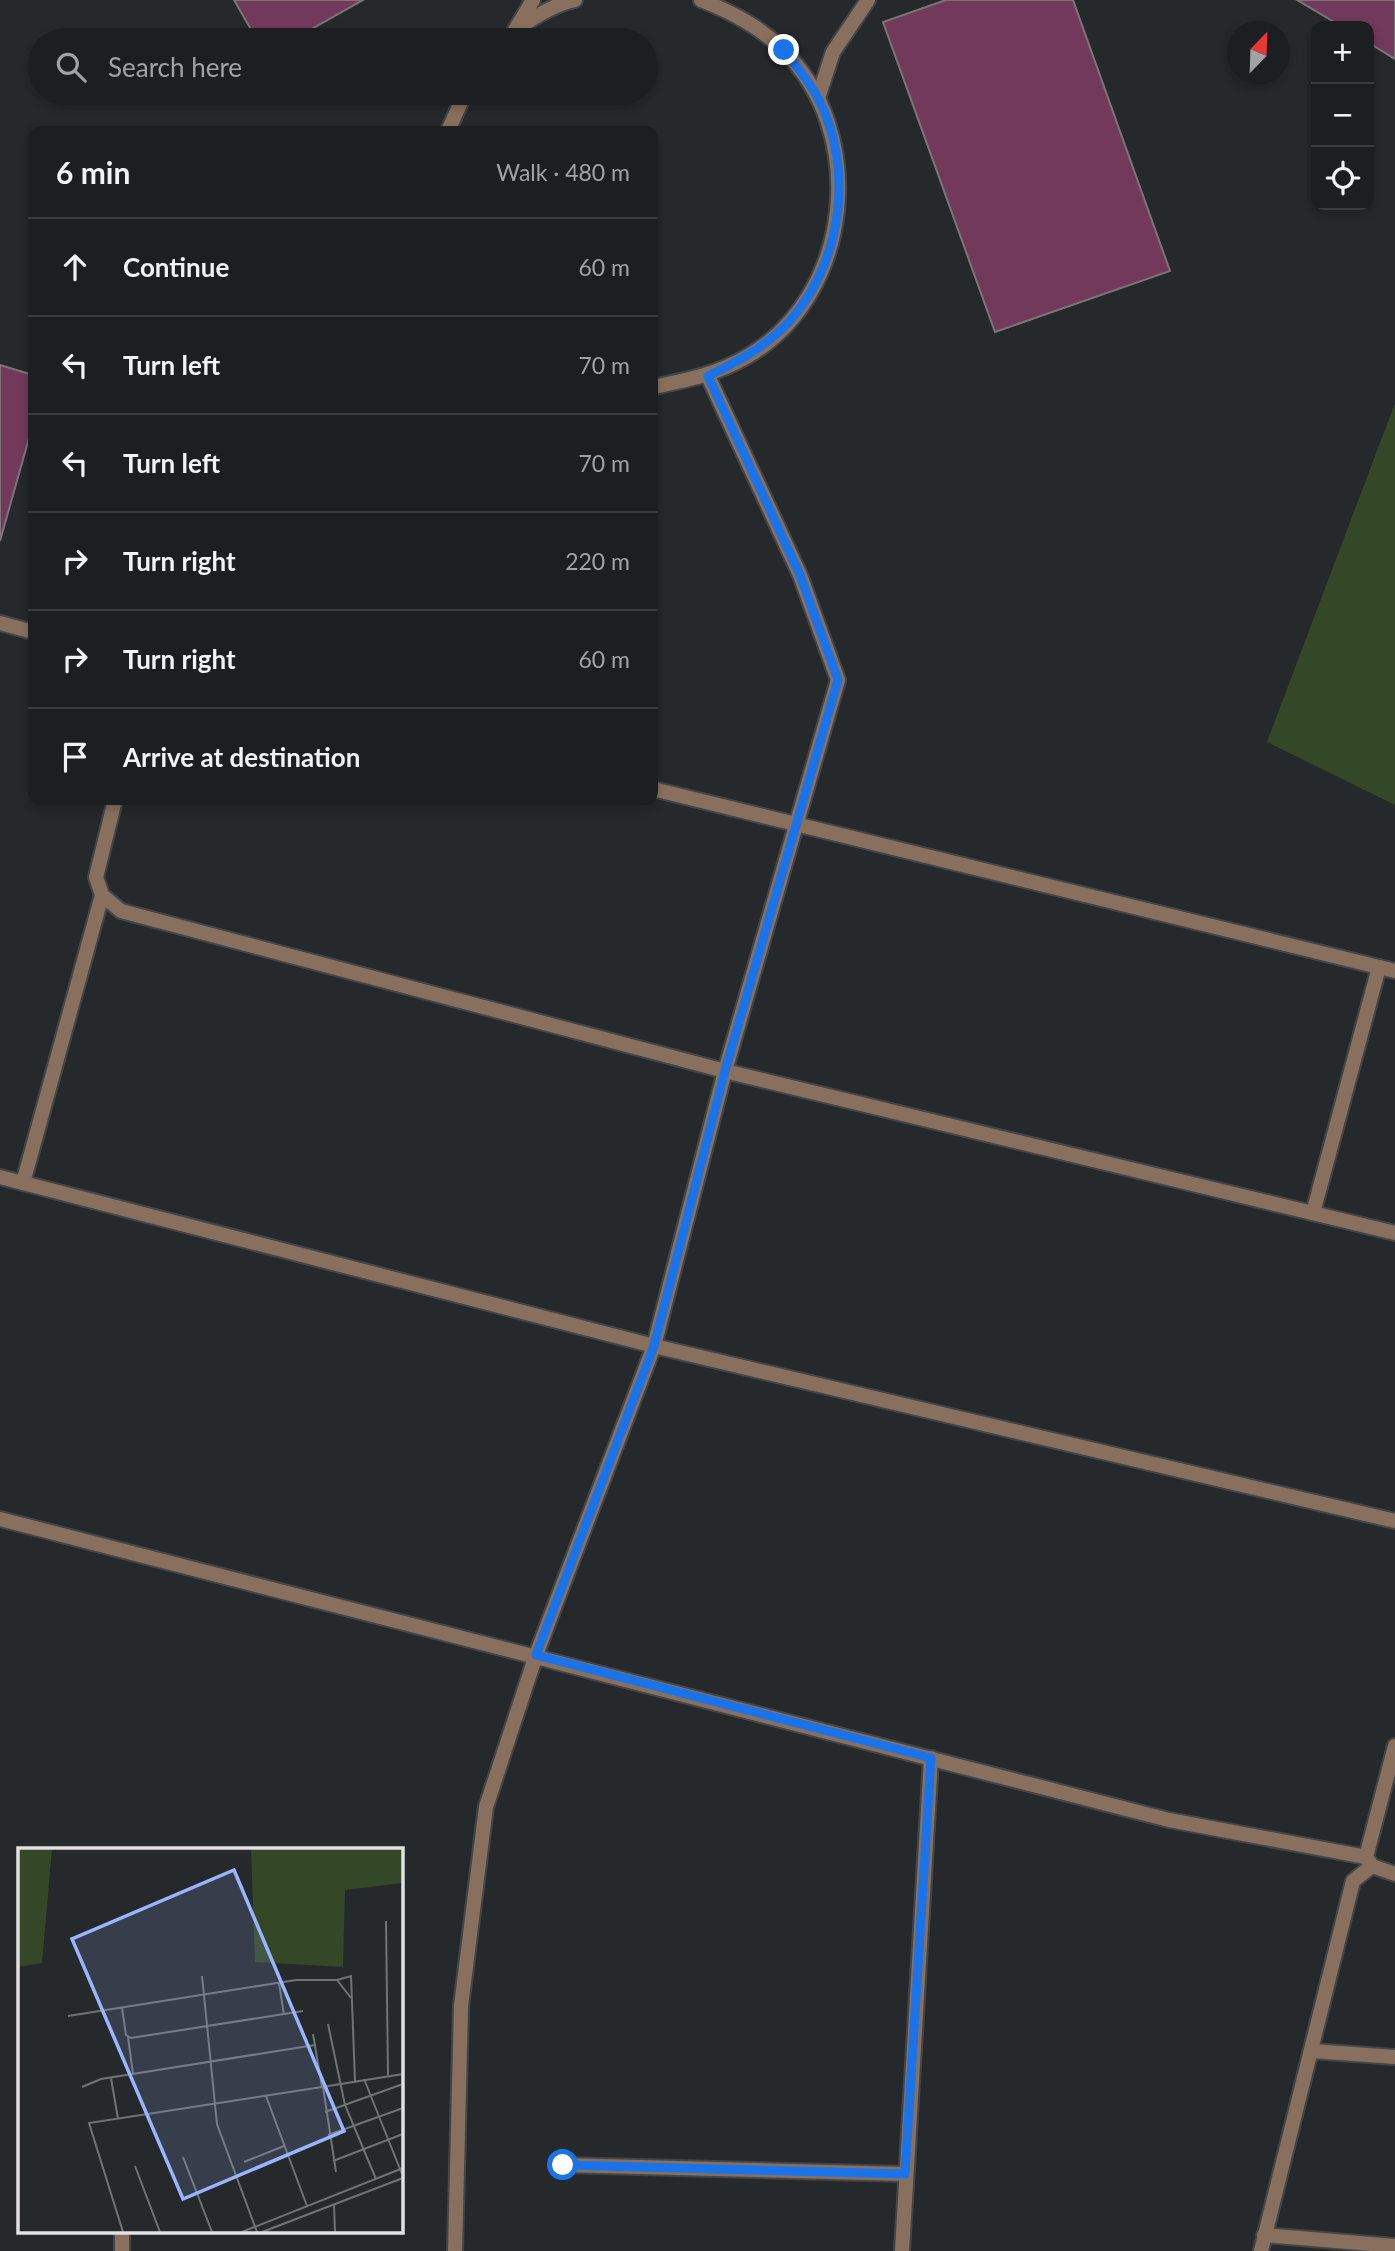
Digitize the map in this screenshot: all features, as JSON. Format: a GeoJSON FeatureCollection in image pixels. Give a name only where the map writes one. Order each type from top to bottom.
{"type":"FeatureCollection","features":[{"type":"Feature","properties":{"kind":"street"},"geometry":{"type":"LineString","coordinates":[[515,28],[533,0]]}},
{"type":"Feature","properties":{"kind":"street"},"geometry":{"type":"LineString","coordinates":[[524,28],[575,0]]}},
{"type":"Feature","properties":{"kind":"street"},"geometry":{"type":"LineString","coordinates":[[658,386],[708,376],[751,355],[788,323],[816,284],[834,239],[840,192],[835,143],[818,98],[784,50],[737,14],[701,0]]}},
{"type":"Feature","properties":{"kind":"street"},"geometry":{"type":"LineString","coordinates":[[818,98],[833,52],[868,0]]}},
{"type":"Feature","properties":{"kind":"street"},"geometry":{"type":"LineString","coordinates":[[450,126],[460,105]]}},
{"type":"Feature","properties":{"kind":"street"},"geometry":{"type":"LineString","coordinates":[[455,2251],[461,2006],[486,1807],[536,1655],[654,1346],[725,1071],[838,680],[800,575],[708,376]]}},
{"type":"Feature","properties":{"kind":"street"},"geometry":{"type":"LineString","coordinates":[[0,623],[28,631]]}},
{"type":"Feature","properties":{"kind":"street"},"geometry":{"type":"LineString","coordinates":[[658,790],[1395,971]]}},
{"type":"Feature","properties":{"kind":"street"},"geometry":{"type":"LineString","coordinates":[[114,805],[96,877],[102,895],[121,911],[725,1071],[1395,1233]]}},
{"type":"Feature","properties":{"kind":"street"},"geometry":{"type":"LineString","coordinates":[[23,1183],[102,895]]}},
{"type":"Feature","properties":{"kind":"street"},"geometry":{"type":"LineString","coordinates":[[1313,1213],[1379,967]]}},
{"type":"Feature","properties":{"kind":"street"},"geometry":{"type":"LineString","coordinates":[[0,1177],[654,1346],[1395,1521]]}},
{"type":"Feature","properties":{"kind":"street"},"geometry":{"type":"LineString","coordinates":[[0,1519],[1169,1820],[1369,1862],[1395,1874]]}},
{"type":"Feature","properties":{"kind":"street"},"geometry":{"type":"LineString","coordinates":[[1261,2251],[1353,1881],[1369,1862],[1395,1746]]}},
{"type":"Feature","properties":{"kind":"street"},"geometry":{"type":"LineString","coordinates":[[902,2251],[931,1758]]}},
{"type":"Feature","properties":{"kind":"street"},"geometry":{"type":"LineString","coordinates":[[1311,2051],[1395,2057]]}},
{"type":"Feature","properties":{"kind":"street"},"geometry":{"type":"LineString","coordinates":[[563,2165],[905,2174]]}},
{"type":"Feature","properties":{"kind":"street"},"geometry":{"type":"LineString","coordinates":[[1264,2235],[1395,2246]]}},
{"type":"Feature","properties":{"kind":"green space"},"geometry":{"type":"Polygon","coordinates":[[[1395,403],[1395,805],[1267,742],[1395,403]]]}},
{"type":"Feature","properties":{"kind":"building"},"geometry":{"type":"Polygon","coordinates":[[[234,0],[363,0],[313,28],[250,28],[234,0]]]}},
{"type":"Feature","properties":{"kind":"building"},"geometry":{"type":"Polygon","coordinates":[[[946,0],[1073,0],[1170,271],[995,332],[883,22],[946,0]]]}},
{"type":"Feature","properties":{"kind":"building"},"geometry":{"type":"Polygon","coordinates":[[[1297,0],[1395,0],[1395,59],[1374,46],[1374,21],[1333,21],[1297,0]]]}},
{"type":"Feature","properties":{"kind":"building"},"geometry":{"type":"Polygon","coordinates":[[[0,365],[28,373],[28,442],[0,541],[0,365]]]}},
{"type":"Feature","properties":{"kind":"route"},"geometry":{"type":"LineString","coordinates":[[563,2165],[905,2174],[931,1758],[536,1655],[654,1346],[725,1071],[838,680],[800,575],[708,376],[751,355],[788,323],[816,284],[834,239],[840,192],[835,143],[818,98],[784,50]]}}]}
